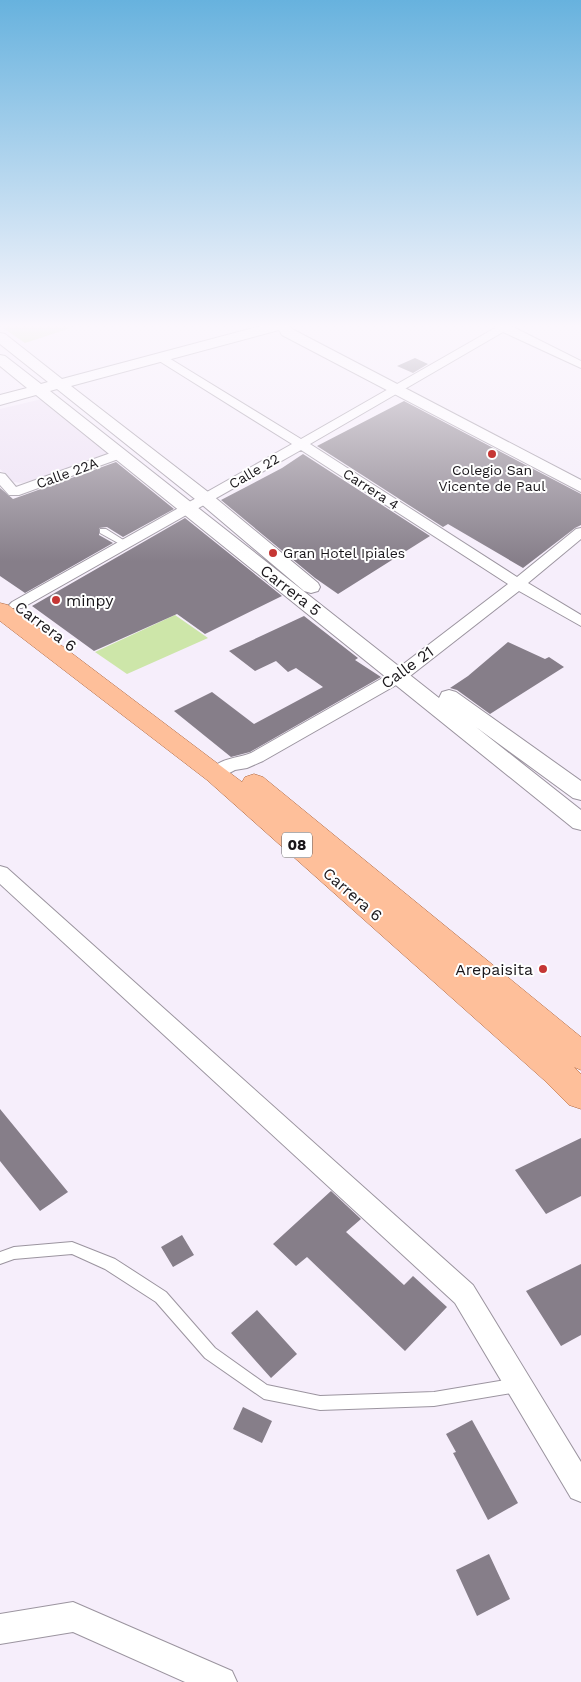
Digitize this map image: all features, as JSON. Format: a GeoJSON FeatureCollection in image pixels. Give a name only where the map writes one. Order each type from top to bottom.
{"type":"FeatureCollection","features":[{"type":"Feature","properties":{"kind":"main road","name":"Carrera 6"},"geometry":{"type":"LineString","coordinates":[[4,603],[48,647],[223,769],[581,1095]]}},
{"type":"Feature","properties":{"kind":"main road","name":"Carrera 6"},"geometry":{"type":"LineString","coordinates":[[4,603],[223,769],[581,1056]]}},
{"type":"Feature","properties":{"kind":"main road"},"geometry":{"type":"LineString","coordinates":[[0,632],[22,635],[48,647]]}},
{"type":"Feature","properties":{"kind":"street","name":"Carrera 5"},"geometry":{"type":"LineString","coordinates":[[56,404],[188,509],[403,672],[581,792]]}},
{"type":"Feature","properties":{"kind":"street","name":"Carrera 5"},"geometry":{"type":"LineString","coordinates":[[86,404],[206,499],[403,672],[581,822]]}},
{"type":"Feature","properties":{"kind":"street","name":"Carrera 4"},"geometry":{"type":"LineString","coordinates":[[237,404],[518,584],[581,621]]}},
{"type":"Feature","properties":{"kind":"street","name":"Calle 22"},"geometry":{"type":"LineString","coordinates":[[4,603],[188,509],[370,404]]}},
{"type":"Feature","properties":{"kind":"street"},"geometry":{"type":"LineString","coordinates":[[431,404],[554,468],[581,487]]}},
{"type":"Feature","properties":{"kind":"street","name":"Calle 22A"},"geometry":{"type":"LineString","coordinates":[[0,478],[14,492],[119,454]]}},
{"type":"Feature","properties":{"kind":"street"},"geometry":{"type":"LineString","coordinates":[[554,468],[581,477]]}},
{"type":"Feature","properties":{"kind":"street","name":"Calle 21"},"geometry":{"type":"LineString","coordinates":[[223,769],[258,757],[403,672],[518,584],[581,532]]}},
{"type":"Feature","properties":{"kind":"street"},"geometry":{"type":"LineString","coordinates":[[0,873],[464,1294],[581,1488]]}},
{"type":"Feature","properties":{"kind":"street"},"geometry":{"type":"LineString","coordinates":[[0,1629],[73,1616],[220,1682]]}},
{"type":"Feature","properties":{"kind":"lane"},"geometry":{"type":"LineString","coordinates":[[103,531],[121,541]]}},
{"type":"Feature","properties":{"kind":"lane"},"geometry":{"type":"LineString","coordinates":[[0,1258],[14,1253],[72,1248],[110,1264],[161,1297],[210,1353],[264,1392],[320,1403],[434,1399],[519,1385]]}},
{"type":"Feature","properties":{"kind":"shaded area"},"geometry":{"type":"Polygon","coordinates":[[[19,404],[49,404],[111,454],[23,483],[13,482],[0,469],[0,409],[19,404]]]}},
{"type":"Feature","properties":{"kind":"green space"},"geometry":{"type":"Polygon","coordinates":[[[175,615],[208,638],[127,674],[95,652],[175,615]]]}},
{"type":"Feature","properties":{"kind":"building"},"geometry":{"type":"Polygon","coordinates":[[[397,404],[411,404],[581,494],[581,525],[523,568],[448,524],[443,527],[317,446],[397,404]]]}},
{"type":"Feature","properties":{"kind":"building"},"geometry":{"type":"Polygon","coordinates":[[[303,454],[430,536],[338,594],[315,578],[221,500],[282,468],[303,454]]]}},
{"type":"Feature","properties":{"kind":"building"},"geometry":{"type":"Polygon","coordinates":[[[116,462],[174,509],[123,537],[107,527],[99,528],[99,535],[113,543],[25,593],[0,576],[0,488],[13,499],[116,462]]]}},
{"type":"Feature","properties":{"kind":"building"},"geometry":{"type":"Polygon","coordinates":[[[185,518],[282,596],[205,634],[177,614],[94,651],[32,606],[185,518]]]}},
{"type":"Feature","properties":{"kind":"building"},"geometry":{"type":"Polygon","coordinates":[[[304,616],[358,658],[355,660],[381,677],[250,752],[231,757],[174,711],[212,692],[254,724],[323,687],[296,668],[288,672],[276,661],[255,671],[229,651],[304,616]]]}},
{"type":"Feature","properties":{"kind":"building"},"geometry":{"type":"Polygon","coordinates":[[[508,642],[545,659],[549,657],[564,667],[490,714],[457,690],[450,688],[468,676],[508,642]]]}},
{"type":"Feature","properties":{"kind":"building"},"geometry":{"type":"Polygon","coordinates":[[[0,1109],[68,1192],[40,1211],[0,1161],[0,1109]]]}},
{"type":"Feature","properties":{"kind":"building"},"geometry":{"type":"Polygon","coordinates":[[[581,1138],[581,1196],[546,1214],[515,1170],[581,1138]]]}},
{"type":"Feature","properties":{"kind":"building"},"geometry":{"type":"Polygon","coordinates":[[[331,1191],[361,1219],[346,1232],[404,1285],[413,1276],[447,1307],[405,1351],[307,1257],[296,1266],[273,1244],[331,1191]]]}},
{"type":"Feature","properties":{"kind":"building"},"geometry":{"type":"Polygon","coordinates":[[[182,1235],[194,1255],[173,1267],[161,1247],[182,1235]]]}},
{"type":"Feature","properties":{"kind":"building"},"geometry":{"type":"Polygon","coordinates":[[[581,1264],[581,1335],[561,1346],[526,1291],[581,1264]]]}},
{"type":"Feature","properties":{"kind":"building"},"geometry":{"type":"Polygon","coordinates":[[[257,1310],[297,1354],[271,1378],[231,1333],[257,1310]]]}},
{"type":"Feature","properties":{"kind":"building"},"geometry":{"type":"Polygon","coordinates":[[[243,1407],[272,1421],[262,1443],[233,1429],[243,1407]]]}},
{"type":"Feature","properties":{"kind":"building"},"geometry":{"type":"Polygon","coordinates":[[[472,1420],[518,1503],[488,1520],[453,1453],[456,1452],[446,1434],[472,1420]]]}},
{"type":"Feature","properties":{"kind":"building"},"geometry":{"type":"Polygon","coordinates":[[[489,1554],[510,1599],[477,1616],[456,1570],[489,1554]]]}},
{"type":"Feature","properties":{"kind":"place","name":"Colegio San Vicente de Paul"},"geometry":{"type":"Point","coordinates":[492,454]}},
{"type":"Feature","properties":{"kind":"place","name":"Gran Hotel Ipiales"},"geometry":{"type":"Point","coordinates":[273,553]}},
{"type":"Feature","properties":{"kind":"place","name":"minpy"},"geometry":{"type":"Point","coordinates":[56,600]}},
{"type":"Feature","properties":{"kind":"place","name":"Arepaisita"},"geometry":{"type":"Point","coordinates":[543,969]}}]}
